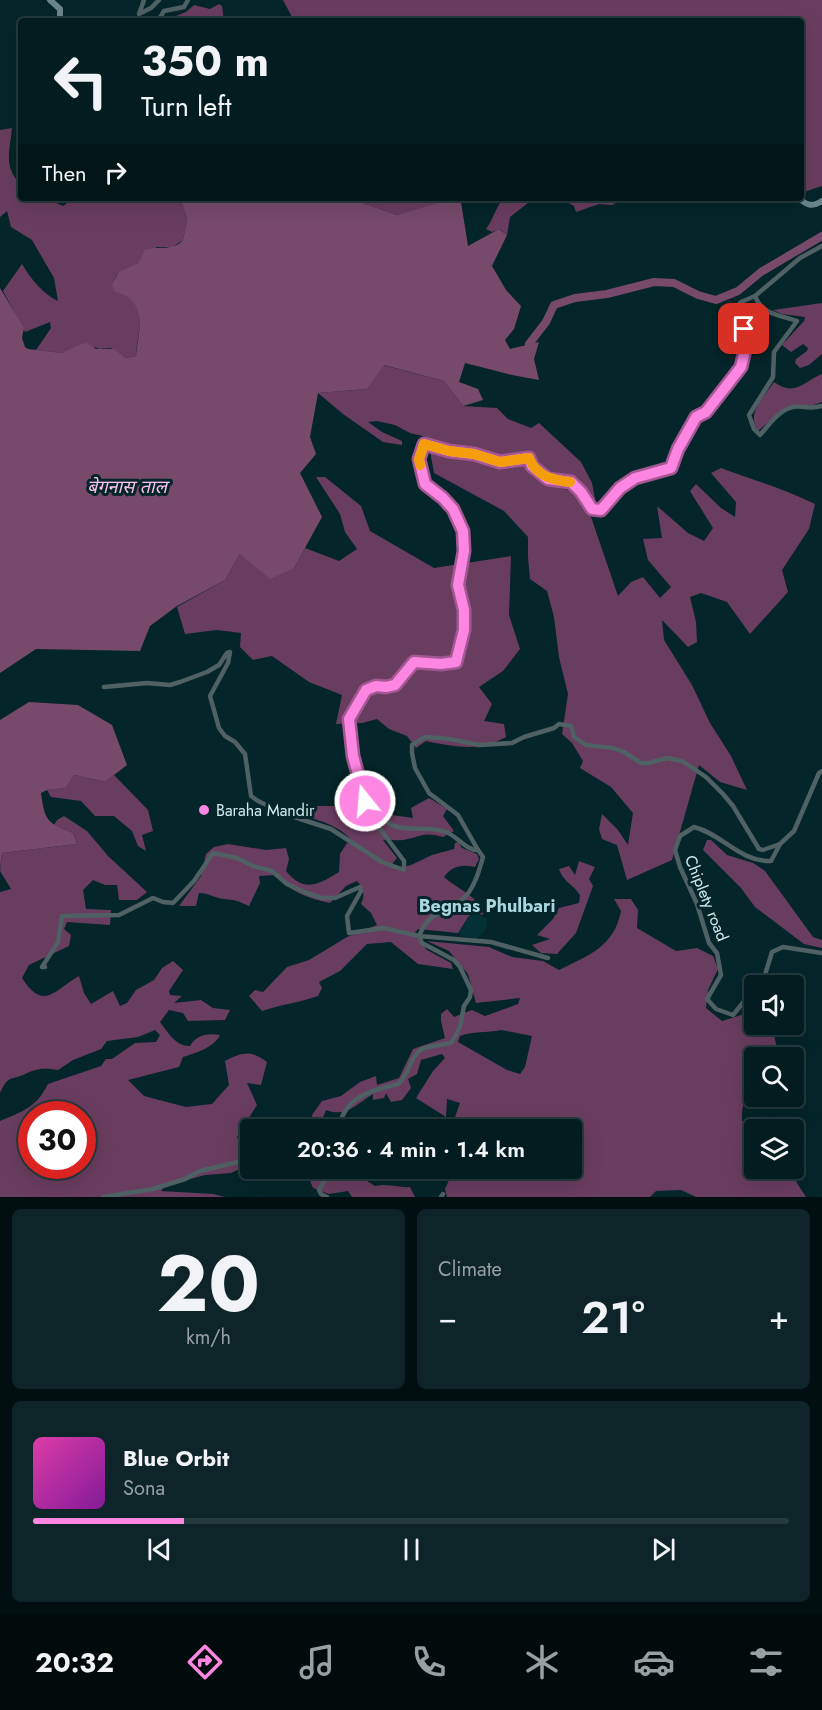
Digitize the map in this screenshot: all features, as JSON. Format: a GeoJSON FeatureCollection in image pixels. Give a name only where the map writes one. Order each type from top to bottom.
{"type":"FeatureCollection","features":[{"type":"Feature","properties":{"kind":"main road"},"geometry":{"type":"LineString","coordinates":[[50,0],[60,9],[60,18]]}},
{"type":"Feature","properties":{"kind":"main road"},"geometry":{"type":"LineString","coordinates":[[802,201],[811,205],[822,201]]}},
{"type":"Feature","properties":{"kind":"street"},"geometry":{"type":"LineString","coordinates":[[144,0],[139,14],[151,8],[159,0]]}},
{"type":"Feature","properties":{"kind":"street"},"geometry":{"type":"LineString","coordinates":[[160,18],[165,11],[184,7],[188,0]]}},
{"type":"Feature","properties":{"kind":"street"},"geometry":{"type":"LineString","coordinates":[[104,687],[147,683],[170,685],[207,672],[219,665],[230,652],[228,663],[210,696],[219,728],[225,736],[236,742],[245,754],[251,796],[285,814],[331,829],[382,862],[404,870],[404,861],[369,814],[353,756],[349,719],[366,690],[376,686],[395,685],[414,662],[441,664],[456,662],[464,630],[464,610],[458,585],[464,551],[463,531],[453,509],[425,484],[419,459],[424,444],[500,462],[529,458],[532,466],[548,479],[571,482],[592,509],[601,510],[620,488],[635,478],[671,468],[678,449],[696,417],[706,412],[741,367],[745,350],[744,329],[735,315],[735,309],[741,302],[755,296],[800,258],[822,246]]}},
{"type":"Feature","properties":{"kind":"street"},"geometry":{"type":"LineString","coordinates":[[755,296],[757,303],[765,310],[777,317],[796,321],[774,352],[773,378],[749,416],[754,429],[760,435],[780,415],[793,407],[811,409],[822,406]]}},
{"type":"Feature","properties":{"kind":"street"},"geometry":{"type":"LineString","coordinates":[[419,936],[428,919],[455,904],[468,893],[482,859],[458,815],[429,793],[415,768],[412,745],[424,737],[479,745],[497,745],[512,743],[554,728],[559,724],[571,726],[574,737],[586,745],[613,748],[641,763],[667,758],[682,760],[706,777],[723,794],[759,849],[763,850],[780,844]]}},
{"type":"Feature","properties":{"kind":"street","name":"Chiplety road"},"geometry":{"type":"LineString","coordinates":[[744,1002],[733,1016],[716,1009],[707,999],[721,975],[717,953],[709,943],[697,904],[675,850],[681,836],[694,827],[707,830],[734,850],[763,861],[771,861],[780,844],[794,831],[819,773],[822,771]]}},
{"type":"Feature","properties":{"kind":"street"},"geometry":{"type":"LineString","coordinates":[[366,803],[383,820],[398,827],[441,830],[454,835],[472,850],[478,850]]}},
{"type":"Feature","properties":{"kind":"street"},"geometry":{"type":"LineString","coordinates":[[45,967],[42,966],[58,942],[62,916],[118,915],[153,898],[173,903],[194,881],[213,853],[237,858],[253,866],[273,871],[288,884],[322,898],[335,898],[360,887],[361,891],[346,916],[349,933],[384,928],[419,936],[490,942],[548,958]]}},
{"type":"Feature","properties":{"kind":"street"},"geometry":{"type":"LineString","coordinates":[[341,1119],[349,1105],[366,1092],[398,1084],[406,1076],[418,1051],[450,1044],[460,1027],[464,1006],[471,994],[468,983],[454,960],[422,943],[419,936]]}},
{"type":"Feature","properties":{"kind":"street","name":"Chiplety road"},"geometry":{"type":"LineString","coordinates":[[765,975],[772,952],[783,947],[822,953]]}},
{"type":"Feature","properties":{"kind":"street"},"geometry":{"type":"LineString","coordinates":[[103,1197],[153,1189],[200,1172],[240,1162]]}},
{"type":"Feature","properties":{"kind":"street"},"geometry":{"type":"LineString","coordinates":[[325,1179],[319,1190],[327,1197]]}},
{"type":"Feature","properties":{"kind":"shaded area"},"geometry":{"type":"Polygon","coordinates":[[[283,0],[822,0],[822,186],[804,192],[804,18],[396,18],[392,16],[385,18],[290,18],[292,17],[283,0]]]}},
{"type":"Feature","properties":{"kind":"shaded area"},"geometry":{"type":"Polygon","coordinates":[[[219,4],[222,6],[224,18],[180,18],[176,16],[186,12],[194,5],[210,9],[219,4]]]}},
{"type":"Feature","properties":{"kind":"shaded area"},"geometry":{"type":"Polygon","coordinates":[[[12,128],[9,162],[18,181],[18,201],[52,201],[63,206],[70,201],[181,201],[187,219],[183,240],[173,247],[157,247],[133,267],[117,275],[112,284],[119,292],[131,299],[139,312],[136,356],[126,358],[111,348],[94,347],[62,353],[36,350],[51,328],[50,322],[25,332],[3,291],[22,264],[37,285],[58,301],[54,278],[32,240],[11,227],[7,211],[0,217],[0,130],[12,128]]]}},
{"type":"Feature","properties":{"kind":"shaded area"},"geometry":{"type":"Polygon","coordinates":[[[357,201],[448,201],[447,202],[397,215],[357,201]]]}},
{"type":"Feature","properties":{"kind":"shaded area"},"geometry":{"type":"Polygon","coordinates":[[[502,201],[536,201],[528,203],[510,217],[507,235],[500,229],[492,232],[486,229],[502,201]]]}},
{"type":"Feature","properties":{"kind":"shaded area"},"geometry":{"type":"Polygon","coordinates":[[[565,201],[620,201],[612,205],[599,204],[576,212],[574,206],[565,201]]]}},
{"type":"Feature","properties":{"kind":"shaded area"},"geometry":{"type":"Polygon","coordinates":[[[822,303],[822,354],[809,365],[800,368],[795,363],[796,359],[808,348],[803,344],[791,352],[782,345],[805,317],[782,314],[773,310],[822,303]]]}},
{"type":"Feature","properties":{"kind":"shaded area"},"geometry":{"type":"Polygon","coordinates":[[[383,365],[444,381],[463,406],[497,408],[508,419],[531,428],[539,423],[581,462],[592,483],[596,504],[577,480],[545,472],[532,454],[496,459],[474,451],[434,445],[427,437],[410,433],[395,425],[377,421],[368,422],[382,432],[402,441],[402,445],[383,442],[318,393],[367,389],[383,365]]]}},
{"type":"Feature","properties":{"kind":"shaded area"},"geometry":{"type":"Polygon","coordinates":[[[822,374],[822,402],[811,406],[786,407],[758,431],[754,418],[755,412],[774,382],[788,388],[799,387],[822,374]]]}},
{"type":"Feature","properties":{"kind":"shaded area"},"geometry":{"type":"Polygon","coordinates":[[[430,451],[508,465],[523,464],[552,484],[572,490],[590,514],[618,596],[631,582],[643,577],[660,598],[671,587],[648,560],[643,539],[662,538],[657,506],[688,533],[704,541],[713,528],[690,491],[696,484],[721,508],[735,517],[736,502],[711,473],[721,468],[781,489],[815,504],[809,529],[782,570],[788,592],[750,634],[727,602],[701,593],[690,597],[696,622],[697,642],[688,647],[662,620],[664,640],[692,685],[747,790],[720,782],[699,765],[672,860],[627,880],[617,845],[602,839],[599,829],[602,814],[618,830],[628,845],[633,813],[611,787],[580,768],[583,761],[572,743],[562,734],[568,694],[547,591],[530,579],[528,537],[504,511],[434,473],[430,451]]]}},
{"type":"Feature","properties":{"kind":"shaded area"},"geometry":{"type":"Polygon","coordinates":[[[316,477],[325,477],[361,506],[370,531],[434,568],[511,556],[509,615],[520,649],[503,671],[479,687],[492,704],[484,721],[504,724],[506,737],[486,745],[467,747],[426,741],[416,748],[407,736],[389,729],[377,719],[362,723],[336,724],[342,695],[309,682],[272,656],[253,660],[240,647],[241,633],[217,630],[185,634],[177,607],[225,580],[240,554],[294,568],[305,548],[339,561],[357,549],[345,532],[340,514],[316,477]]]}},
{"type":"Feature","properties":{"kind":"shaded area"},"geometry":{"type":"Polygon","coordinates":[[[74,775],[105,782],[114,775],[148,810],[153,831],[142,835],[146,851],[138,846],[132,831],[114,816],[95,816],[81,801],[51,797],[47,790],[64,788],[74,775]]]}},
{"type":"Feature","properties":{"kind":"shaded area"},"geometry":{"type":"Polygon","coordinates":[[[429,798],[447,809],[443,816],[454,831],[443,837],[426,835],[403,840],[383,840],[397,858],[392,864],[400,868],[454,849],[455,843],[458,842],[462,848],[477,854],[479,859],[475,867],[458,867],[450,870],[444,877],[474,899],[482,909],[483,915],[473,913],[458,933],[418,929],[414,934],[427,950],[451,963],[453,969],[418,964],[391,942],[367,944],[340,971],[319,982],[322,988],[318,996],[262,1011],[249,996],[255,990],[263,992],[287,967],[309,960],[347,937],[377,925],[371,913],[361,904],[363,892],[361,886],[357,881],[346,886],[330,903],[300,894],[275,875],[259,876],[260,883],[249,906],[199,893],[196,906],[179,906],[201,876],[206,854],[214,847],[228,844],[266,850],[286,848],[289,859],[286,871],[293,878],[305,884],[318,883],[339,872],[340,854],[347,843],[356,845],[337,829],[299,814],[304,806],[338,806],[357,818],[359,809],[371,802],[385,814],[413,818],[411,808],[429,798]]]}},
{"type":"Feature","properties":{"kind":"shaded area"},"geometry":{"type":"Polygon","coordinates":[[[64,816],[87,831],[108,856],[147,892],[137,900],[119,900],[117,885],[105,885],[93,880],[83,890],[86,909],[111,910],[110,925],[67,922],[64,929],[71,935],[69,946],[29,965],[22,978],[30,988],[37,994],[49,995],[79,976],[84,993],[91,1004],[113,991],[120,1006],[127,1003],[136,990],[154,980],[162,968],[173,961],[183,970],[169,991],[170,995],[182,996],[174,1003],[201,1000],[213,1008],[230,1010],[225,1020],[188,1021],[183,1013],[169,1010],[160,1022],[172,1038],[180,1044],[190,1046],[196,1039],[203,1036],[220,1035],[209,1047],[183,1057],[179,1067],[128,1080],[144,1096],[186,1107],[212,1104],[229,1085],[225,1061],[251,1054],[267,1062],[261,1085],[247,1083],[257,1105],[248,1119],[240,1119],[240,1132],[237,1137],[240,1145],[240,1169],[231,1173],[205,1175],[165,1186],[161,1191],[213,1194],[225,1197],[0,1197],[0,1121],[18,1113],[18,1179],[96,1179],[96,1101],[36,1101],[48,1084],[101,1066],[106,1059],[112,1059],[135,1043],[156,1042],[160,1035],[155,1030],[138,1037],[107,1041],[101,1049],[73,1060],[58,1070],[37,1070],[10,1079],[0,1093],[0,892],[11,889],[0,871],[2,853],[77,844],[73,833],[54,825],[64,816]]]}},
{"type":"Feature","properties":{"kind":"shaded area"},"geometry":{"type":"Polygon","coordinates":[[[707,840],[711,840],[727,855],[753,863],[765,871],[813,937],[822,940],[822,948],[804,944],[755,907],[741,888],[703,850],[707,840]]]}},
{"type":"Feature","properties":{"kind":"shaded area"},"geometry":{"type":"Polygon","coordinates":[[[579,861],[595,867],[589,879],[593,886],[576,933],[557,954],[541,953],[532,945],[550,939],[537,935],[553,919],[559,908],[579,903],[580,895],[563,877],[559,869],[569,866],[575,875],[579,861]]]}},
{"type":"Feature","properties":{"kind":"shaded area"},"geometry":{"type":"Polygon","coordinates":[[[614,899],[631,899],[638,910],[637,928],[676,951],[697,948],[713,956],[718,969],[708,990],[706,1008],[722,1021],[744,1014],[744,1035],[774,1035],[776,1047],[744,1047],[742,1121],[744,1121],[744,1179],[794,1179],[806,1197],[696,1197],[681,1190],[656,1191],[650,1197],[447,1197],[445,1189],[450,1179],[582,1179],[582,1119],[454,1119],[460,1103],[447,1099],[446,1117],[416,1098],[433,1071],[445,1058],[442,1054],[421,1060],[417,1074],[408,1079],[411,1088],[402,1100],[391,1102],[386,1093],[384,1098],[373,1100],[373,1094],[345,1111],[326,1110],[322,1119],[312,1119],[312,1115],[322,1101],[341,1096],[360,1082],[376,1076],[377,1085],[399,1078],[413,1049],[445,1038],[441,1014],[447,1009],[454,1017],[472,1010],[485,1016],[518,1004],[520,998],[476,1003],[468,974],[449,951],[427,941],[489,947],[512,957],[543,961],[559,970],[599,948],[613,933],[621,911],[614,899]],[[501,1030],[460,1036],[458,1042],[507,1070],[520,1074],[525,1067],[532,1036],[501,1030]]]}},
{"type":"Feature","properties":{"kind":"shaded area"},"geometry":{"type":"Polygon","coordinates":[[[473,913],[487,918],[487,925],[483,933],[477,938],[461,936],[458,933],[473,913]]]}},
{"type":"Feature","properties":{"kind":"shaded area"},"geometry":{"type":"Polygon","coordinates":[[[309,1179],[364,1179],[375,1186],[410,1187],[415,1197],[352,1197],[348,1191],[329,1194],[313,1188],[309,1179]]]}},
{"type":"Feature","properties":{"kind":"water","name":"बेगनास ताल"},"geometry":{"type":"Polygon","coordinates":[[[181,201],[357,201],[397,215],[446,201],[460,201],[468,246],[499,229],[507,235],[492,266],[506,290],[521,306],[514,329],[505,340],[510,349],[539,342],[534,359],[539,380],[465,363],[459,382],[478,389],[483,400],[463,406],[444,381],[384,365],[367,389],[318,393],[310,437],[316,454],[300,473],[322,517],[294,568],[270,579],[240,554],[225,580],[177,606],[150,626],[140,651],[36,649],[0,673],[0,288],[24,328],[22,338],[28,349],[62,353],[88,343],[96,349],[114,349],[126,358],[136,356],[140,327],[136,306],[129,298],[114,291],[112,284],[119,272],[138,263],[145,250],[179,244],[183,240],[187,219],[181,201]]]}},
{"type":"Feature","properties":{"kind":"water"},"geometry":{"type":"Polygon","coordinates":[[[29,702],[78,705],[112,725],[127,765],[105,782],[74,775],[65,788],[41,793],[48,819],[73,833],[77,844],[2,853],[0,868],[0,720],[29,702]]]}},
{"type":"Feature","properties":{"kind":"waterway"},"geometry":{"type":"LineString","coordinates":[[529,344],[546,322],[554,305],[575,298],[607,294],[654,282],[674,283],[698,295],[716,300],[738,291],[761,272],[822,236]]}},
{"type":"Feature","properties":{"kind":"slow traffic"},"geometry":{"type":"LineString","coordinates":[[420,465],[419,459],[424,444],[500,462],[529,458],[532,466],[548,479],[570,482]]}},
{"type":"Feature","properties":{"kind":"place","name":"Baraha Mandir"},"geometry":{"type":"Point","coordinates":[204,810]}},
{"type":"Feature","properties":{"kind":"district","name":"Begnas Phulbari"},"geometry":{"type":"Point","coordinates":[487,906]}},
{"type":"Feature","properties":{"kind":"route"},"geometry":{"type":"LineString","coordinates":[[365,801],[353,756],[349,719],[360,698],[366,690],[376,686],[395,685],[414,662],[441,664],[456,662],[464,630],[464,610],[458,585],[464,551],[463,531],[453,509],[425,484],[419,459],[424,444],[500,462],[529,458],[532,466],[548,479],[571,482],[592,509],[601,510],[620,488],[635,478],[671,468],[678,449],[696,417],[706,412],[741,367],[745,350],[744,329]]}}]}
